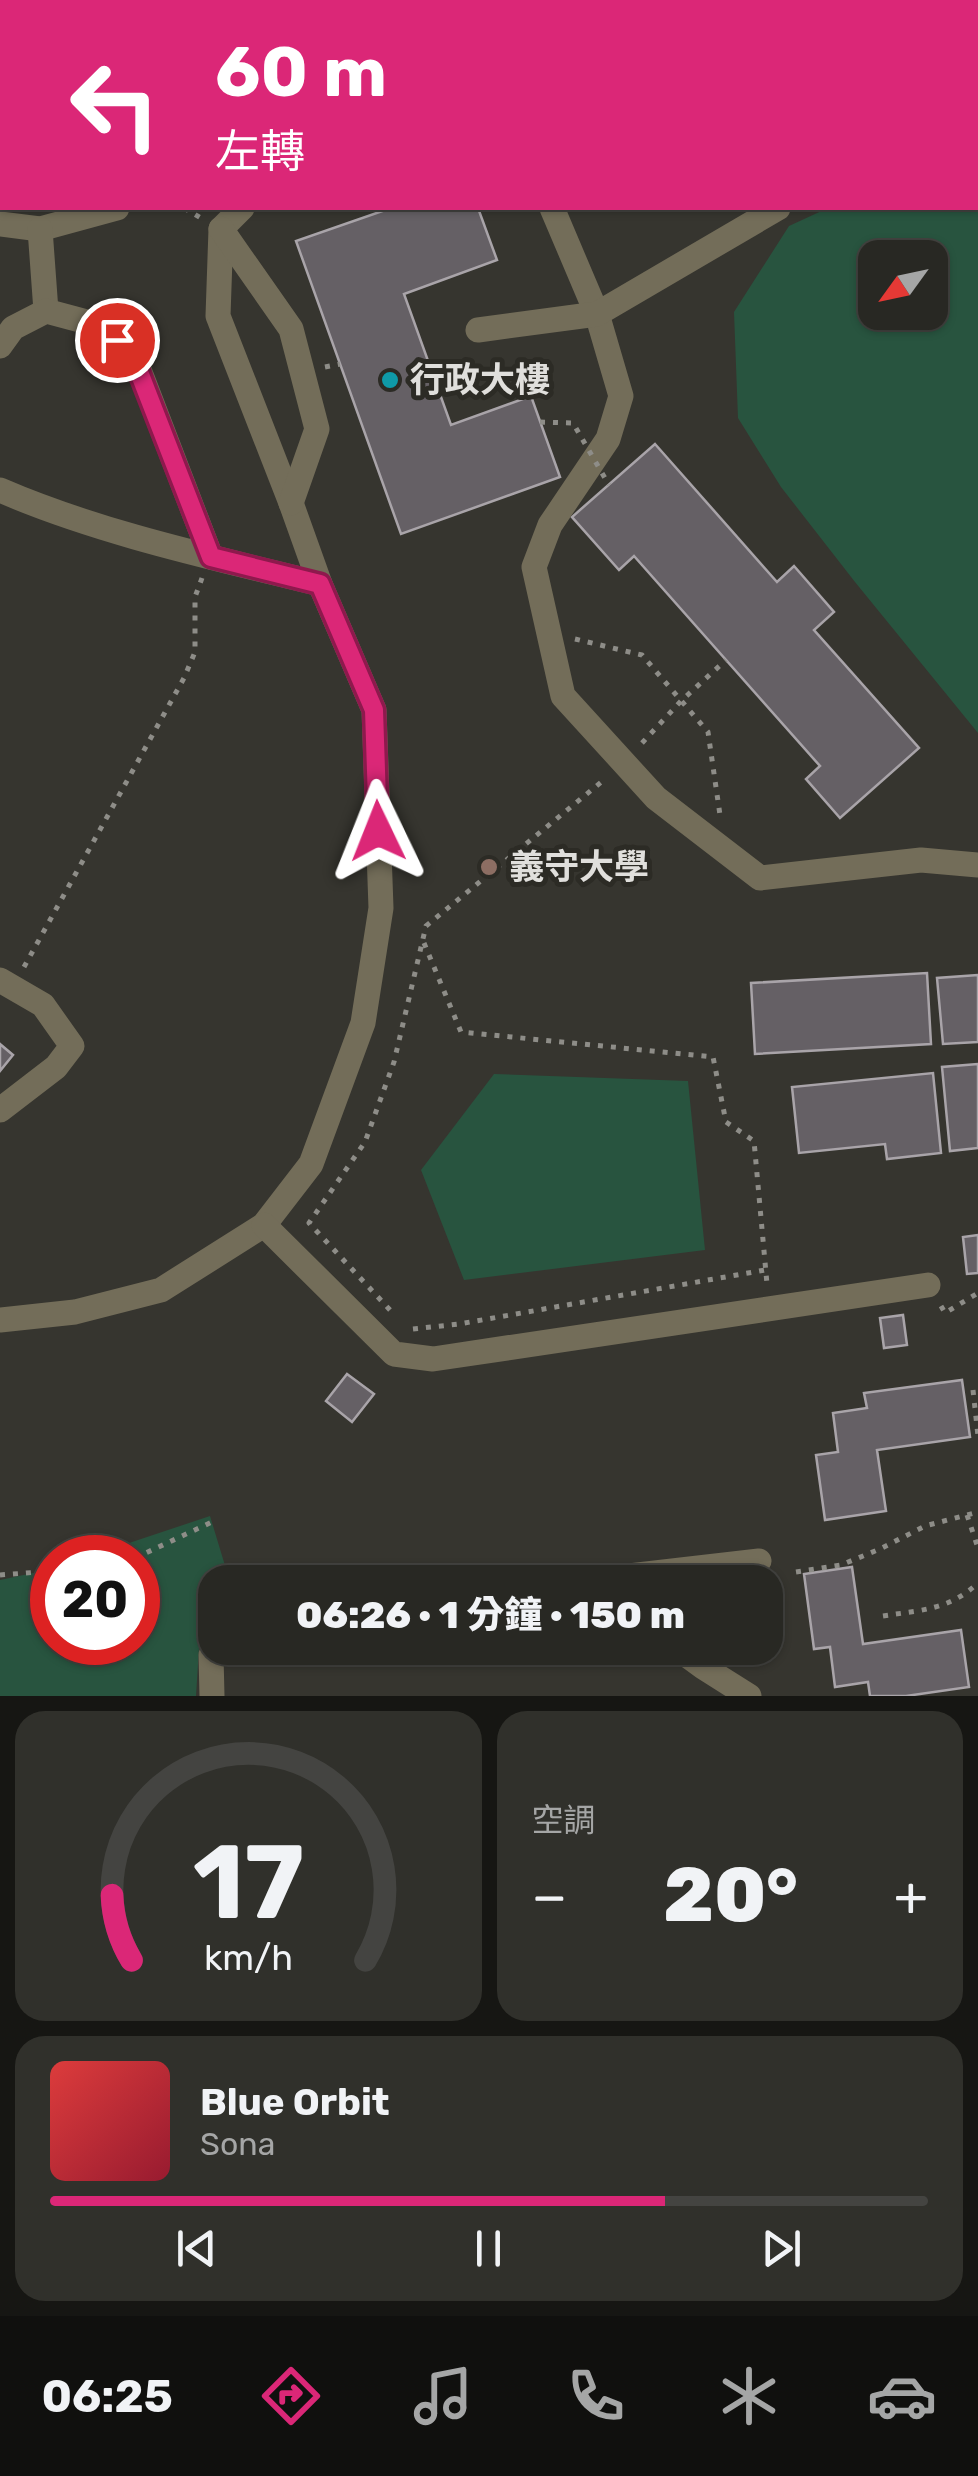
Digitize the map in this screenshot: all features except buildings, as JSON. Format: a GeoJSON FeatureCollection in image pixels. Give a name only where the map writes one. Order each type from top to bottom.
{"type":"FeatureCollection","features":[{"type":"Feature","properties":{"kind":"street"},"geometry":{"type":"LineString","coordinates":[[0,224],[40,229],[109,210]]}},
{"type":"Feature","properties":{"kind":"street"},"geometry":{"type":"LineString","coordinates":[[0,1320],[75,1312],[161,1290],[264,1225],[310,1164],[363,1023],[382,908],[374,710],[320,584],[218,316],[221,229],[240,210]]}},
{"type":"Feature","properties":{"kind":"street"},"geometry":{"type":"LineString","coordinates":[[553,210],[597,314],[621,396],[608,439],[550,525],[534,567],[564,696],[656,798],[760,878],[921,860],[978,865]]}},
{"type":"Feature","properties":{"kind":"street"},"geometry":{"type":"LineString","coordinates":[[478,330],[597,314],[775,210]]}},
{"type":"Feature","properties":{"kind":"street"},"geometry":{"type":"LineString","coordinates":[[40,229],[46,311]]}},
{"type":"Feature","properties":{"kind":"street"},"geometry":{"type":"LineString","coordinates":[[221,229],[291,329],[317,429],[291,503]]}},
{"type":"Feature","properties":{"kind":"street"},"geometry":{"type":"LineString","coordinates":[[0,346],[14,328],[46,311],[102,326],[132,354],[211,557]]}},
{"type":"Feature","properties":{"kind":"street"},"geometry":{"type":"LineString","coordinates":[[0,490],[44,509],[320,584]]}},
{"type":"Feature","properties":{"kind":"street"},"geometry":{"type":"LineString","coordinates":[[0,1110],[56,1067],[72,1046],[43,1005],[6,984]]}},
{"type":"Feature","properties":{"kind":"street"},"geometry":{"type":"LineString","coordinates":[[264,1225],[394,1354],[433,1359],[928,1284]]}},
{"type":"Feature","properties":{"kind":"street"},"geometry":{"type":"LineString","coordinates":[[734,1565],[759,1562]]}},
{"type":"Feature","properties":{"kind":"street"},"geometry":{"type":"LineString","coordinates":[[211,1665],[212,1696]]}},
{"type":"Feature","properties":{"kind":"street"},"geometry":{"type":"LineString","coordinates":[[702,1665],[749,1696]]}},
{"type":"Feature","properties":{"kind":"path"},"geometry":{"type":"LineString","coordinates":[[540,422],[573,423],[609,485]]}},
{"type":"Feature","properties":{"kind":"path"},"geometry":{"type":"LineString","coordinates":[[6,984],[184,678],[195,652],[194,597],[211,557]]}},
{"type":"Feature","properties":{"kind":"path"},"geometry":{"type":"LineString","coordinates":[[549,633],[642,654],[708,732],[726,852]]}},
{"type":"Feature","properties":{"kind":"path"},"geometry":{"type":"LineString","coordinates":[[396,1316],[309,1222],[365,1142],[394,1062],[426,926],[623,764],[681,700],[726,660]]}},
{"type":"Feature","properties":{"kind":"path"},"geometry":{"type":"LineString","coordinates":[[423,942],[462,1032],[713,1057],[726,1122],[754,1141],[768,1292]]}},
{"type":"Feature","properties":{"kind":"path"},"geometry":{"type":"LineString","coordinates":[[408,1329],[459,1324],[765,1270]]}},
{"type":"Feature","properties":{"kind":"path"},"geometry":{"type":"LineString","coordinates":[[973,1390],[978,1436]]}},
{"type":"Feature","properties":{"kind":"path"},"geometry":{"type":"LineString","coordinates":[[796,1572],[841,1565],[925,1526],[978,1512]]}},
{"type":"Feature","properties":{"kind":"path"},"geometry":{"type":"LineString","coordinates":[[967,1515],[978,1548]]}},
{"type":"Feature","properties":{"kind":"path"},"geometry":{"type":"LineString","coordinates":[[160,1546],[212,1522]]}},
{"type":"Feature","properties":{"kind":"path"},"geometry":{"type":"LineString","coordinates":[[0,1575],[30,1573]]}},
{"type":"Feature","properties":{"kind":"path"},"geometry":{"type":"LineString","coordinates":[[884,1616],[942,1607],[964,1596],[978,1583]]}},
{"type":"Feature","properties":{"kind":"green space"},"geometry":{"type":"Polygon","coordinates":[[[824,210],[978,210],[978,733],[781,487],[738,418],[734,312],[789,226],[824,210]]]}},
{"type":"Feature","properties":{"kind":"green space"},"geometry":{"type":"Polygon","coordinates":[[[494,1074],[688,1081],[705,1250],[464,1280],[421,1170],[494,1074]]]}},
{"type":"Feature","properties":{"kind":"green space"},"geometry":{"type":"Polygon","coordinates":[[[210,1516],[225,1565],[198,1565],[196,1696],[0,1696],[0,1580],[30,1574],[30,1665],[160,1665],[160,1535],[153,1535],[210,1516]]]}},
{"type":"Feature","properties":{"kind":"place","name":"行政大樓"},"geometry":{"type":"Point","coordinates":[390,380]}},
{"type":"Feature","properties":{"kind":"place","name":"義守大學"},"geometry":{"type":"Point","coordinates":[489,867]}},
{"type":"Feature","properties":{"kind":"route"},"geometry":{"type":"LineString","coordinates":[[117,340],[132,354],[211,557],[320,584],[374,710],[378,831]]}}]}
